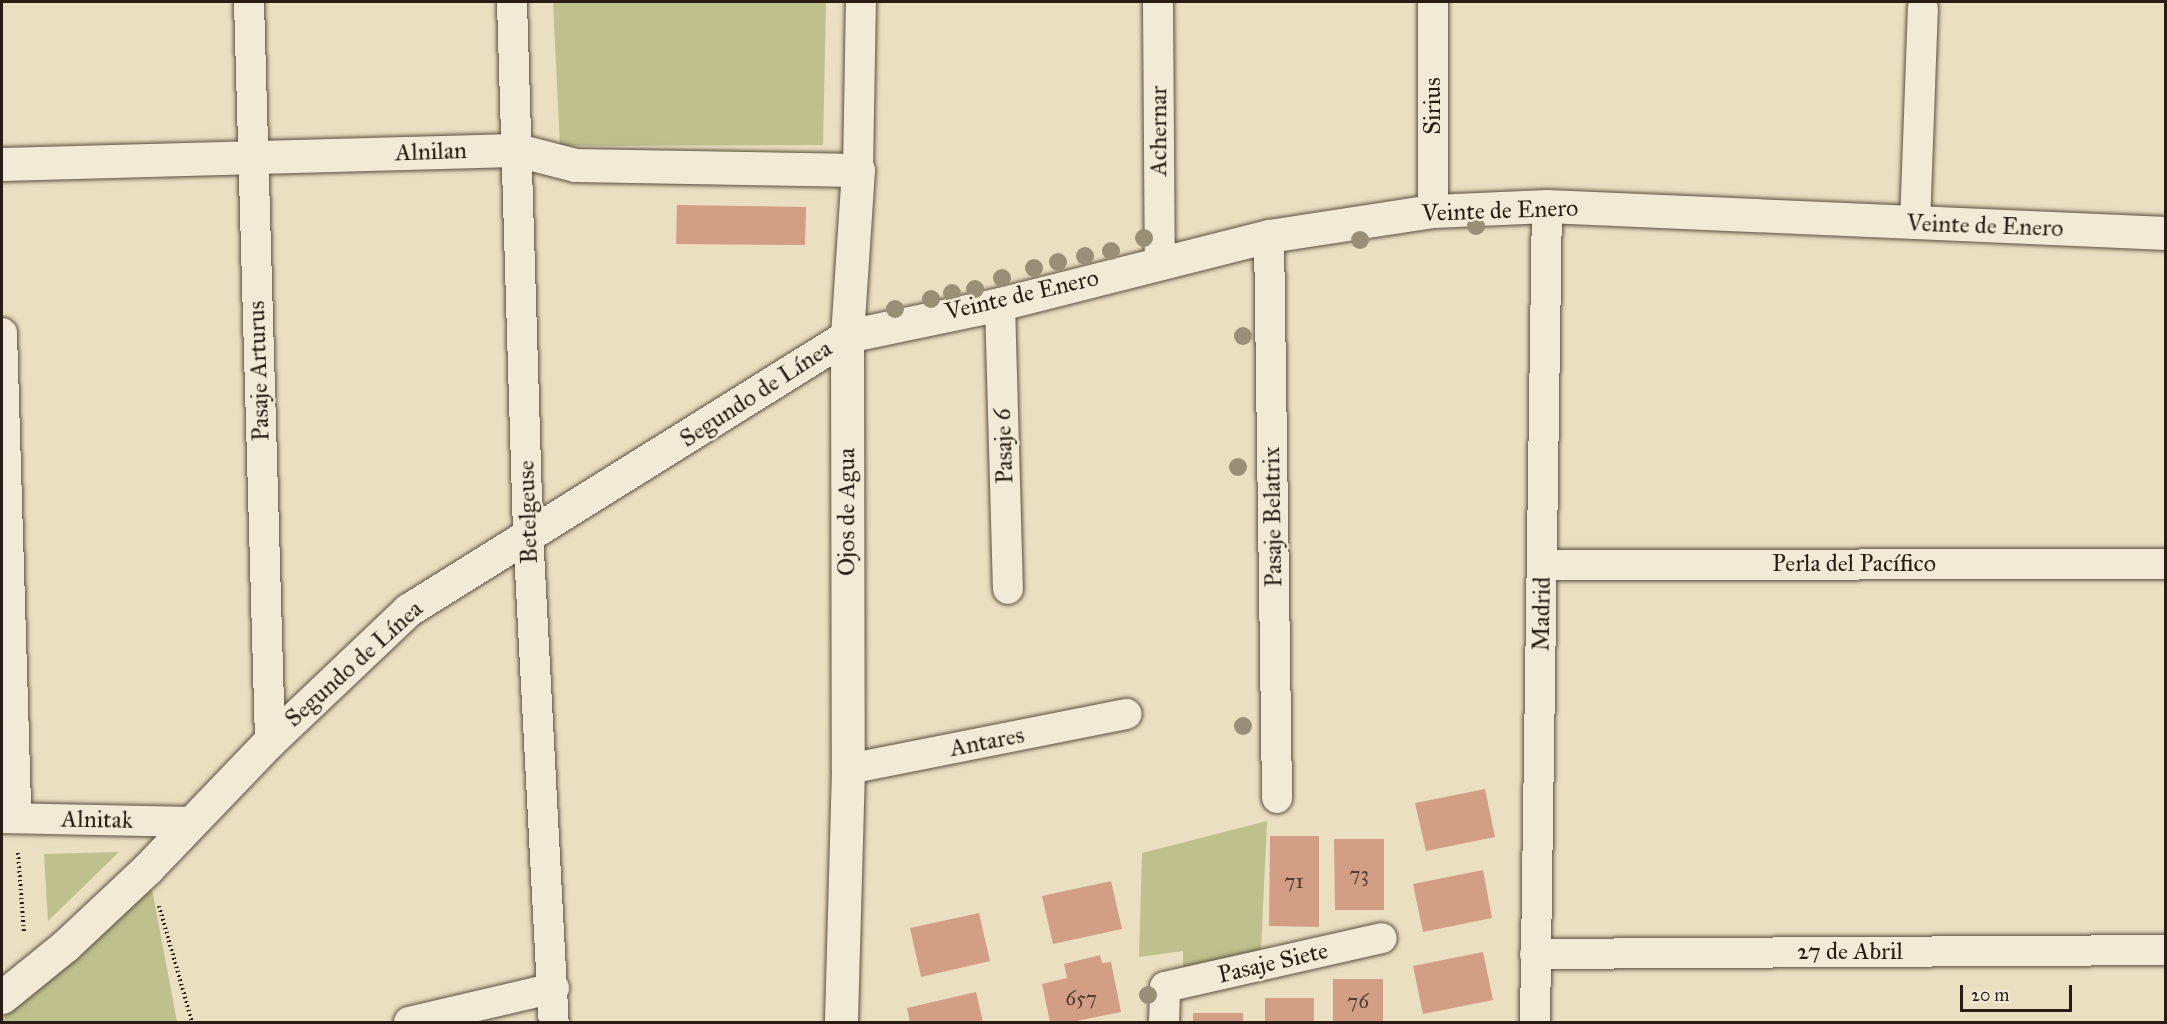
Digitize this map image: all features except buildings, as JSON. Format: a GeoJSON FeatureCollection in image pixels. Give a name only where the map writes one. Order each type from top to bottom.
{"type":"FeatureCollection","features":[{"type":"Feature","properties":{"kind":"main road","name":"Alnilan"},"geometry":{"type":"LineString","coordinates":[[2,164],[517,150],[575,165],[858,170]]}},
{"type":"Feature","properties":{"kind":"main road","name":"Ojos de Agua"},"geometry":{"type":"LineString","coordinates":[[842,1023],[848,769],[846,336],[858,170]]}},
{"type":"Feature","properties":{"kind":"main road","name":"Veinte de Enero"},"geometry":{"type":"LineString","coordinates":[[846,336],[1000,304],[1160,261],[1269,236],[1433,211],[1547,206],[1915,224],[2166,233]]}},
{"type":"Feature","properties":{"kind":"main road","name":"Segundo de Línea"},"geometry":{"type":"LineString","coordinates":[[2,997],[28,978],[148,868],[270,741],[408,610],[528,532],[694,434],[846,336]]}},
{"type":"Feature","properties":{"kind":"street","name":"Pasaje Arturus"},"geometry":{"type":"LineString","coordinates":[[249,2],[270,741]]}},
{"type":"Feature","properties":{"kind":"street","name":"Betelgeuse"},"geometry":{"type":"LineString","coordinates":[[512,2],[528,532],[554,988],[554,1023]]}},
{"type":"Feature","properties":{"kind":"street","name":"Ojos de Agua"},"geometry":{"type":"LineString","coordinates":[[858,170],[861,2]]}},
{"type":"Feature","properties":{"kind":"street","name":"Achernar"},"geometry":{"type":"LineString","coordinates":[[1158,2],[1160,261]]}},
{"type":"Feature","properties":{"kind":"street","name":"Sirius"},"geometry":{"type":"LineString","coordinates":[[1433,2],[1433,211]]}},
{"type":"Feature","properties":{"kind":"street"},"geometry":{"type":"LineString","coordinates":[[1915,224],[1923,8]]}},
{"type":"Feature","properties":{"kind":"street","name":"Madrid"},"geometry":{"type":"LineString","coordinates":[[1535,1023],[1547,206]]}},
{"type":"Feature","properties":{"kind":"street","name":"Pasaje Belatrix"},"geometry":{"type":"LineString","coordinates":[[1269,236],[1277,798]]}},
{"type":"Feature","properties":{"kind":"street","name":"Pasaje 6"},"geometry":{"type":"LineString","coordinates":[[1000,304],[1008,589]]}},
{"type":"Feature","properties":{"kind":"street"},"geometry":{"type":"LineString","coordinates":[[2,333],[9,818]]}},
{"type":"Feature","properties":{"kind":"street","name":"Perla del Pacífico"},"geometry":{"type":"LineString","coordinates":[[1543,565],[2166,564]]}},
{"type":"Feature","properties":{"kind":"street","name":"Antares"},"geometry":{"type":"LineString","coordinates":[[848,769],[1127,714]]}},
{"type":"Feature","properties":{"kind":"street","name":"Alnitak"},"geometry":{"type":"LineString","coordinates":[[9,818],[192,822]]}},
{"type":"Feature","properties":{"kind":"street","name":"Pasaje Siete"},"geometry":{"type":"LineString","coordinates":[[1164,1023],[1165,987],[1382,938]]}},
{"type":"Feature","properties":{"kind":"street","name":"27 de Abril"},"geometry":{"type":"LineString","coordinates":[[1535,954],[2166,950]]}},
{"type":"Feature","properties":{"kind":"street"},"geometry":{"type":"LineString","coordinates":[[410,1023],[554,988]]}},
{"type":"Feature","properties":{"kind":"path"},"geometry":{"type":"LineString","coordinates":[[9,818],[28,978]]}},
{"type":"Feature","properties":{"kind":"path"},"geometry":{"type":"LineString","coordinates":[[148,868],[192,1023]]}},
{"type":"Feature","properties":{"kind":"green space"},"geometry":{"type":"Polygon","coordinates":[[[553,2],[826,2],[823,145],[560,146],[553,2]]]}},
{"type":"Feature","properties":{"kind":"green space"},"geometry":{"type":"Polygon","coordinates":[[[1267,821],[1261,951],[1183,972],[1183,951],[1139,957],[1142,853],[1267,821]]]}},
{"type":"Feature","properties":{"kind":"green space"},"geometry":{"type":"Polygon","coordinates":[[[119,852],[48,921],[44,854],[119,852]]]}},
{"type":"Feature","properties":{"kind":"green space"},"geometry":{"type":"Polygon","coordinates":[[[152,889],[177,1022],[2,1022],[2,1018],[152,889]]]}}]}
